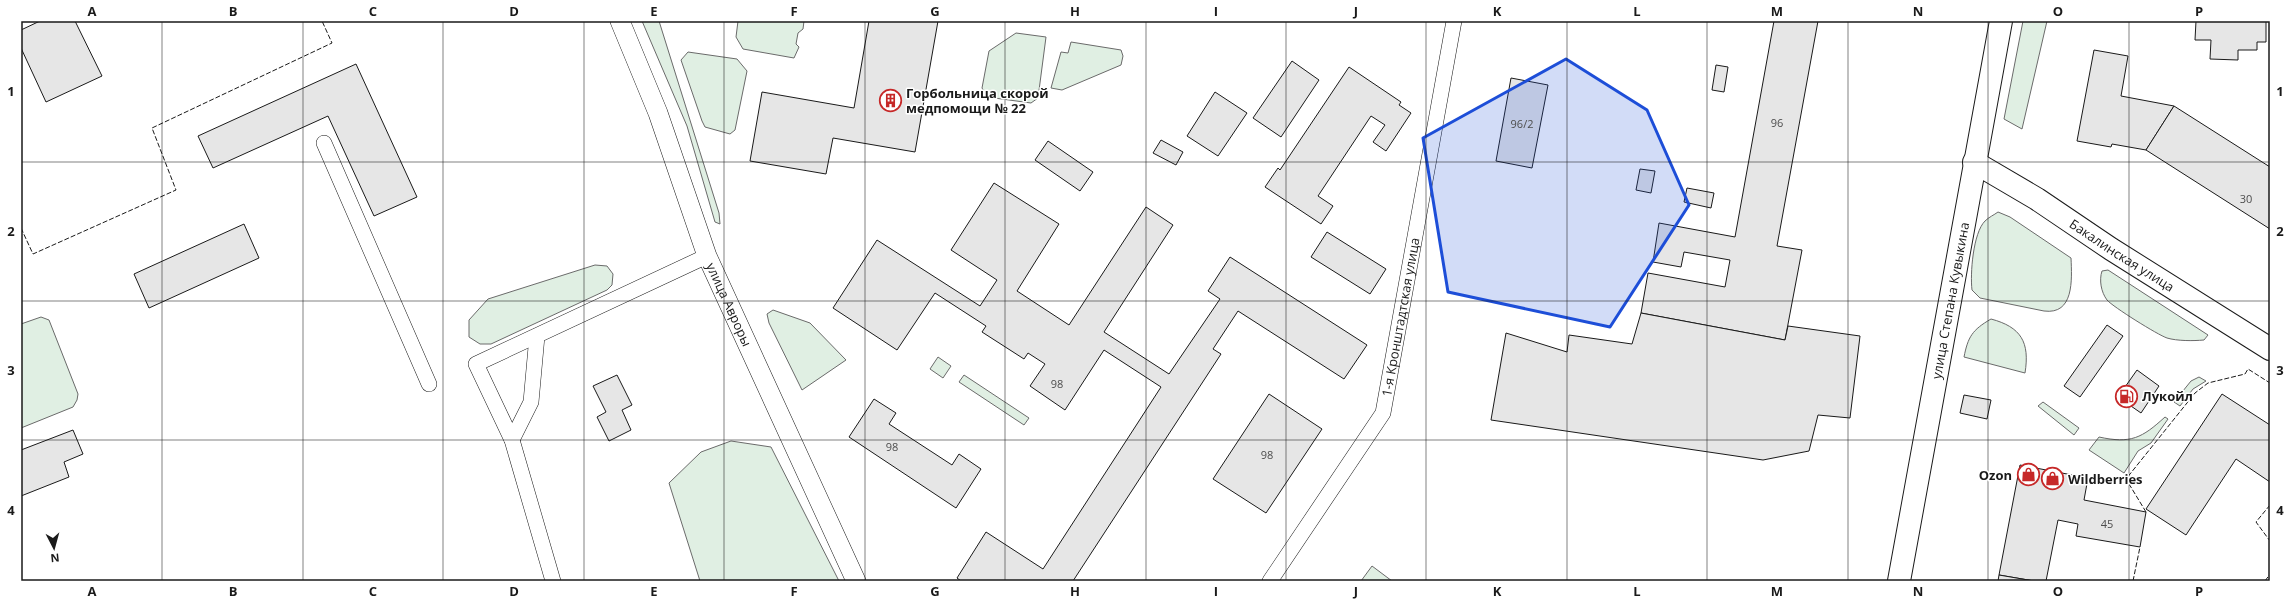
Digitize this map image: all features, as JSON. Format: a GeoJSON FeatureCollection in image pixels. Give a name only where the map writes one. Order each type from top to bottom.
{"type":"FeatureCollection","features":[{"type":"Feature","properties":{"kind":"main road","name":"улица Степана Кувыкина"},"geometry":{"type":"LineString","coordinates":[[1898,581],[2001,21]]}},
{"type":"Feature","properties":{"kind":"main road","name":"Бакалинская улица"},"geometry":{"type":"LineString","coordinates":[[1974,162],[2037,199],[2111,249],[2270,349]]}},
{"type":"Feature","properties":{"kind":"street","name":"улица Авроры"},"geometry":{"type":"LineString","coordinates":[[620,21],[658,113],[707,256],[856,581]]}},
{"type":"Feature","properties":{"kind":"street","name":"1-я Кронштадтская улица"},"geometry":{"type":"LineString","coordinates":[[1270,581],[1383,413],[1454,21]]}},
{"type":"Feature","properties":{"kind":"street"},"geometry":{"type":"LineString","coordinates":[[324,143],[429,384]]}},
{"type":"Feature","properties":{"kind":"street"},"geometry":{"type":"LineString","coordinates":[[553,581],[512,440],[476,364],[707,256]]}},
{"type":"Feature","properties":{"kind":"street"},"geometry":{"type":"LineString","coordinates":[[512,440],[531,402],[537,336]]}},
{"type":"Feature","properties":{"kind":"highlighted area"},"geometry":{"type":"Polygon","coordinates":[[[1566,59],[1647,110],[1689,205],[1610,327],[1448,292],[1423,138],[1566,59]]]}},
{"type":"Feature","properties":{"kind":"green space"},"geometry":{"type":"Polygon","coordinates":[[[642,21],[659,21],[719,213],[720,224],[715,222],[687,126],[642,21]]]}},
{"type":"Feature","properties":{"kind":"green space"},"geometry":{"type":"Polygon","coordinates":[[[738,21],[804,21],[803,29],[798,33],[796,44],[799,47],[794,58],[743,49],[736,37],[738,21]]]}},
{"type":"Feature","properties":{"kind":"green space"},"geometry":{"type":"Polygon","coordinates":[[[2023,21],[2047,21],[2022,129],[2004,119],[2023,21]]]}},
{"type":"Feature","properties":{"kind":"green space"},"geometry":{"type":"Polygon","coordinates":[[[1016,33],[1046,37],[1038,98],[1031,103],[987,97],[982,88],[989,51],[1016,33]]]}},
{"type":"Feature","properties":{"kind":"green space"},"geometry":{"type":"Polygon","coordinates":[[[1071,42],[1121,50],[1123,56],[1121,65],[1062,90],[1051,88],[1061,52],[1068,53],[1071,42]]]}},
{"type":"Feature","properties":{"kind":"green space"},"geometry":{"type":"Polygon","coordinates":[[[688,52],[737,59],[747,71],[735,130],[730,134],[705,127],[681,60],[688,52]]]}},
{"type":"Feature","properties":{"kind":"green space"},"geometry":{"type":"Polygon","coordinates":[[[1998,212],[2010,217],[2071,258],[2071,285],[2066,302],[2061,308],[2054,311],[2044,311],[1980,298],[1972,290],[1973,254],[1978,235],[1985,221],[1998,212]]]}},
{"type":"Feature","properties":{"kind":"green space"},"geometry":{"type":"Polygon","coordinates":[[[595,265],[607,266],[613,274],[612,285],[607,290],[491,344],[480,344],[469,337],[469,320],[488,299],[595,265]]]}},
{"type":"Feature","properties":{"kind":"green space"},"geometry":{"type":"Polygon","coordinates":[[[2108,270],[2208,335],[2204,340],[2190,341],[2167,338],[2126,314],[2111,304],[2103,293],[2101,275],[2102,271],[2108,270]]]}},
{"type":"Feature","properties":{"kind":"green space"},"geometry":{"type":"Polygon","coordinates":[[[773,310],[810,323],[846,360],[802,390],[769,323],[767,314],[773,310]]]}},
{"type":"Feature","properties":{"kind":"green space"},"geometry":{"type":"Polygon","coordinates":[[[41,317],[49,320],[78,394],[77,400],[73,407],[21,428],[21,324],[41,317]]]}},
{"type":"Feature","properties":{"kind":"green space"},"geometry":{"type":"Polygon","coordinates":[[[1991,319],[2010,326],[2021,337],[2026,353],[2025,373],[1964,357],[1969,339],[1979,327],[1991,319]]]}},
{"type":"Feature","properties":{"kind":"green space"},"geometry":{"type":"Polygon","coordinates":[[[938,357],[951,366],[943,378],[930,369],[938,357]]]}},
{"type":"Feature","properties":{"kind":"green space"},"geometry":{"type":"Polygon","coordinates":[[[964,375],[1029,418],[1024,425],[959,382],[964,375]]]}},
{"type":"Feature","properties":{"kind":"green space"},"geometry":{"type":"Polygon","coordinates":[[[2199,377],[2206,381],[2193,389],[2180,406],[2174,402],[2191,381],[2199,377]]]}},
{"type":"Feature","properties":{"kind":"green space"},"geometry":{"type":"Polygon","coordinates":[[[2043,402],[2079,428],[2074,435],[2038,406],[2043,402]]]}},
{"type":"Feature","properties":{"kind":"green space"},"geometry":{"type":"Polygon","coordinates":[[[2165,417],[2168,419],[2151,443],[2138,451],[2124,473],[2089,450],[2099,437],[2120,440],[2135,438],[2149,430],[2165,417]]]}},
{"type":"Feature","properties":{"kind":"green space"},"geometry":{"type":"Polygon","coordinates":[[[731,441],[771,447],[839,581],[700,581],[669,483],[701,452],[731,441]]]}},
{"type":"Feature","properties":{"kind":"green space"},"geometry":{"type":"Polygon","coordinates":[[[1372,566],[1392,581],[1361,581],[1372,566]]]}},
{"type":"Feature","properties":{"kind":"building"},"geometry":{"type":"Polygon","coordinates":[[[40,21],[75,21],[102,76],[46,102],[21,48],[21,30],[40,21]]]}},
{"type":"Feature","properties":{"kind":"building","name":"Горбольница скорой медпомощи № 22"},"geometry":{"type":"Polygon","coordinates":[[[869,21],[938,21],[915,152],[833,138],[826,174],[750,161],[762,92],[854,108],[869,21]]]}},
{"type":"Feature","properties":{"kind":"building"},"geometry":{"type":"Polygon","coordinates":[[[1774,21],[1818,21],[1777,246],[1802,250],[1785,340],[1641,313],[1648,273],[1725,287],[1730,260],[1684,252],[1681,267],[1653,262],[1659,223],[1735,237],[1774,21]]]}},
{"type":"Feature","properties":{"kind":"building"},"geometry":{"type":"Polygon","coordinates":[[[2196,21],[2266,21],[2266,42],[2257,42],[2257,50],[2238,50],[2238,60],[2210,59],[2211,40],[2195,40],[2196,21]]]}},
{"type":"Feature","properties":{"kind":"building"},"geometry":{"type":"Polygon","coordinates":[[[2094,50],[2128,56],[2121,96],[2174,106],[2146,150],[2112,144],[2111,147],[2077,141],[2094,50]]]}},
{"type":"Feature","properties":{"kind":"building"},"geometry":{"type":"Polygon","coordinates":[[[1292,61],[1319,80],[1281,137],[1253,118],[1292,61]]]}},
{"type":"Feature","properties":{"kind":"building"},"geometry":{"type":"Polygon","coordinates":[[[356,64],[417,197],[374,216],[328,116],[213,168],[198,136],[356,64]]]}},
{"type":"Feature","properties":{"kind":"building"},"geometry":{"type":"Polygon","coordinates":[[[1716,65],[1728,67],[1724,92],[1712,90],[1716,65]]]}},
{"type":"Feature","properties":{"kind":"building"},"geometry":{"type":"Polygon","coordinates":[[[1349,67],[1401,102],[1399,105],[1411,113],[1386,151],[1373,142],[1385,125],[1371,116],[1318,196],[1333,206],[1321,224],[1265,187],[1278,168],[1280,170],[1349,67]]]}},
{"type":"Feature","properties":{"kind":"building"},"geometry":{"type":"Polygon","coordinates":[[[1511,78],[1548,85],[1532,168],[1496,161],[1511,78]]]}},
{"type":"Feature","properties":{"kind":"building"},"geometry":{"type":"Polygon","coordinates":[[[1215,92],[1247,113],[1218,156],[1187,136],[1215,92]]]}},
{"type":"Feature","properties":{"kind":"building"},"geometry":{"type":"Polygon","coordinates":[[[2174,106],[2270,167],[2270,229],[2146,150],[2174,106]]]}},
{"type":"Feature","properties":{"kind":"building"},"geometry":{"type":"Polygon","coordinates":[[[1161,140],[1183,152],[1176,165],[1153,153],[1161,140]]]}},
{"type":"Feature","properties":{"kind":"building"},"geometry":{"type":"Polygon","coordinates":[[[1048,141],[1093,172],[1080,191],[1035,160],[1048,141]]]}},
{"type":"Feature","properties":{"kind":"building"},"geometry":{"type":"Polygon","coordinates":[[[1640,169],[1655,171],[1651,193],[1636,190],[1640,169]]]}},
{"type":"Feature","properties":{"kind":"building"},"geometry":{"type":"Polygon","coordinates":[[[994,183],[1059,224],[1017,291],[1069,325],[1146,207],[1173,225],[1104,332],[1169,374],[1220,299],[1208,291],[1230,257],[1367,345],[1344,379],[1238,311],[1213,349],[1221,354],[1073,581],[961,581],[957,578],[986,532],[1043,569],[1161,387],[1104,350],[1065,410],[1030,386],[1045,364],[1028,353],[1024,359],[982,332],[986,326],[935,293],[897,350],[833,308],[877,240],[980,306],[997,280],[951,250],[994,183]]]}},
{"type":"Feature","properties":{"kind":"building"},"geometry":{"type":"Polygon","coordinates":[[[1687,188],[1714,193],[1711,208],[1684,202],[1687,188]]]}},
{"type":"Feature","properties":{"kind":"building"},"geometry":{"type":"Polygon","coordinates":[[[244,224],[259,258],[149,308],[134,274],[244,224]]]}},
{"type":"Feature","properties":{"kind":"building"},"geometry":{"type":"Polygon","coordinates":[[[1327,232],[1386,269],[1370,294],[1311,257],[1327,232]]]}},
{"type":"Feature","properties":{"kind":"building"},"geometry":{"type":"Polygon","coordinates":[[[1641,313],[1785,340],[1788,326],[1860,336],[1850,418],[1818,415],[1809,451],[1763,460],[1491,420],[1506,333],[1567,352],[1569,335],[1632,344],[1641,313]]]}},
{"type":"Feature","properties":{"kind":"building"},"geometry":{"type":"Polygon","coordinates":[[[2107,325],[2123,336],[2080,397],[2064,386],[2107,325]]]}},
{"type":"Feature","properties":{"kind":"building"},"geometry":{"type":"Polygon","coordinates":[[[2137,370],[2159,386],[2141,413],[2118,397],[2137,370]]]}},
{"type":"Feature","properties":{"kind":"building"},"geometry":{"type":"Polygon","coordinates":[[[617,375],[632,405],[622,410],[631,430],[609,441],[597,417],[606,412],[593,386],[617,375]]]}},
{"type":"Feature","properties":{"kind":"building"},"geometry":{"type":"Polygon","coordinates":[[[1269,394],[1322,429],[1266,513],[1213,479],[1269,394]]]}},
{"type":"Feature","properties":{"kind":"building"},"geometry":{"type":"Polygon","coordinates":[[[2222,394],[2270,425],[2270,482],[2236,459],[2186,535],[2146,509],[2222,394]]]}},
{"type":"Feature","properties":{"kind":"building"},"geometry":{"type":"Polygon","coordinates":[[[1964,395],[1991,400],[1987,419],[1960,413],[1964,395]]]}},
{"type":"Feature","properties":{"kind":"building"},"geometry":{"type":"Polygon","coordinates":[[[874,399],[896,413],[889,424],[952,465],[959,454],[981,469],[956,508],[849,437],[874,399]]]}},
{"type":"Feature","properties":{"kind":"building"},"geometry":{"type":"Polygon","coordinates":[[[73,430],[83,454],[64,462],[69,477],[21,496],[21,450],[73,430]]]}},
{"type":"Feature","properties":{"kind":"building"},"geometry":{"type":"Polygon","coordinates":[[[2020,465],[2088,478],[2084,500],[2146,512],[2140,547],[2076,536],[2078,524],[2058,520],[2046,581],[2034,581],[1999,575],[2020,465]]]}},
{"type":"Feature","properties":{"kind":"building"},"geometry":{"type":"Polygon","coordinates":[[[1999,575],[2034,581],[1998,581],[1999,575]]]}},
{"type":"Feature","properties":{"kind":"fence"},"geometry":{"type":"LineString","coordinates":[[21,228],[33,254],[176,190],[152,128],[332,43],[322,21]]}},
{"type":"Feature","properties":{"kind":"fence"},"geometry":{"type":"LineString","coordinates":[[2146,512],[2126,479],[2195,393],[2208,383],[2245,374],[2248,369],[2270,383]]}},
{"type":"Feature","properties":{"kind":"fence"},"geometry":{"type":"LineString","coordinates":[[2270,505],[2256,522],[2270,541]]}},
{"type":"Feature","properties":{"kind":"fence"},"geometry":{"type":"LineString","coordinates":[[2133,581],[2140,547]]}},
{"type":"Feature","properties":{"kind":"fence"},"geometry":{"type":"LineString","coordinates":[[2265,581],[2270,574]]}},
{"type":"Feature","properties":{"kind":"place","name":"Горбольница скорой медпомощи № 22"},"geometry":{"type":"Point","coordinates":[890,100]}},
{"type":"Feature","properties":{"kind":"place","name":"Лукойл"},"geometry":{"type":"Point","coordinates":[2126,396]}},
{"type":"Feature","properties":{"kind":"place","name":"Ozon"},"geometry":{"type":"Point","coordinates":[2028,475]}},
{"type":"Feature","properties":{"kind":"place","name":"Wildberries"},"geometry":{"type":"Point","coordinates":[2052,479]}}]}
